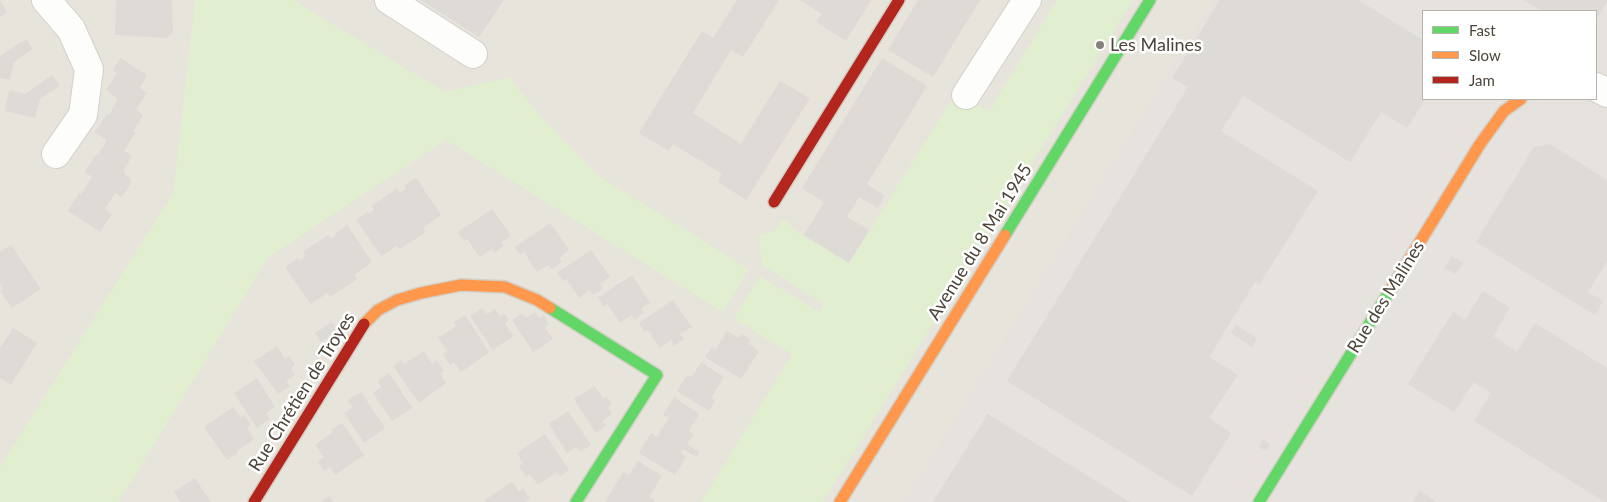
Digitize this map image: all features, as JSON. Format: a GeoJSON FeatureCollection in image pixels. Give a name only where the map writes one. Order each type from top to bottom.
{"type":"FeatureCollection","features":[{"type":"Feature","properties":{"kind":"street"},"geometry":{"type":"LineString","coordinates":[[46,0],[71,29],[89,69],[83,116],[56,154]]}},
{"type":"Feature","properties":{"kind":"street"},"geometry":{"type":"LineString","coordinates":[[389,0],[474,54]]}},
{"type":"Feature","properties":{"kind":"street"},"geometry":{"type":"LineString","coordinates":[[774,202],[899,0]]}},
{"type":"Feature","properties":{"kind":"street"},"geometry":{"type":"LineString","coordinates":[[966,95],[1027,0]]}},
{"type":"Feature","properties":{"kind":"street","name":"Avenue du 8 Mai 1945"},"geometry":{"type":"LineString","coordinates":[[840,502],[1150,0]]}},
{"type":"Feature","properties":{"kind":"street","name":"Rue des Malines"},"geometry":{"type":"LineString","coordinates":[[1259,502],[1480,144],[1504,112],[1520,100]]}},
{"type":"Feature","properties":{"kind":"street","name":"Rue Chrétien de Troyes"},"geometry":{"type":"LineString","coordinates":[[254,502],[364,324],[378,310],[397,300],[462,285],[505,287],[537,300],[658,375],[576,502]]}},
{"type":"Feature","properties":{"kind":"shaded area"},"geometry":{"type":"Polygon","coordinates":[[[0,0],[1607,0],[1607,502],[0,502],[0,0]]]}},
{"type":"Feature","properties":{"kind":"shaded area"},"geometry":{"type":"Polygon","coordinates":[[[1214,0],[1607,0],[1607,502],[905,502],[1214,0]]]}},
{"type":"Feature","properties":{"kind":"green space"},"geometry":{"type":"Polygon","coordinates":[[[195,0],[293,0],[445,92],[510,77],[542,118],[600,177],[749,269],[723,312],[446,140],[268,258],[119,502],[0,502],[0,467],[173,193],[195,0]]]}},
{"type":"Feature","properties":{"kind":"green space"},"geometry":{"type":"Polygon","coordinates":[[[1057,0],[1133,0],[823,502],[701,502],[792,354],[734,319],[760,276],[819,312],[824,304],[762,265],[759,235],[776,230],[783,219],[803,236],[849,263],[956,93],[989,111],[1057,0]]]}},
{"type":"Feature","properties":{"kind":"building"},"geometry":{"type":"Polygon","coordinates":[[[0,0],[7,12],[0,17],[0,0]]]}},
{"type":"Feature","properties":{"kind":"building"},"geometry":{"type":"Polygon","coordinates":[[[116,0],[172,0],[173,32],[166,38],[115,35],[116,0]]]}},
{"type":"Feature","properties":{"kind":"building"},"geometry":{"type":"Polygon","coordinates":[[[421,0],[504,0],[479,37],[421,0]]]}},
{"type":"Feature","properties":{"kind":"building"},"geometry":{"type":"Polygon","coordinates":[[[737,0],[779,0],[743,57],[731,50],[693,113],[741,144],[780,81],[810,98],[746,200],[718,182],[722,174],[673,144],[669,151],[639,133],[702,31],[713,38],[737,0]]]}},
{"type":"Feature","properties":{"kind":"building"},"geometry":{"type":"Polygon","coordinates":[[[800,0],[871,0],[846,41],[816,22],[822,14],[800,0]]]}},
{"type":"Feature","properties":{"kind":"building"},"geometry":{"type":"Polygon","coordinates":[[[918,0],[980,0],[933,77],[888,50],[918,0]]]}},
{"type":"Feature","properties":{"kind":"building"},"geometry":{"type":"Polygon","coordinates":[[[1220,0],[1358,0],[1422,39],[1422,100],[1424,100],[1407,128],[1381,112],[1350,162],[1243,96],[1221,131],[1318,191],[1259,285],[1255,282],[1209,357],[1238,375],[1209,418],[1231,433],[1192,496],[1007,381],[1188,87],[1172,78],[1220,0]]]}},
{"type":"Feature","properties":{"kind":"building"},"geometry":{"type":"Polygon","coordinates":[[[1523,0],[1607,0],[1597,18],[1597,10],[1540,10],[1523,0]]]}},
{"type":"Feature","properties":{"kind":"building"},"geometry":{"type":"Polygon","coordinates":[[[26,39],[33,49],[14,62],[10,80],[0,78],[0,56],[26,39]]]}},
{"type":"Feature","properties":{"kind":"building"},"geometry":{"type":"Polygon","coordinates":[[[120,58],[147,75],[140,88],[147,93],[136,110],[143,115],[133,131],[136,132],[124,151],[132,156],[123,171],[130,178],[131,183],[122,197],[115,193],[105,209],[112,214],[100,232],[68,211],[92,177],[85,172],[107,140],[95,132],[107,114],[109,115],[118,99],[106,90],[117,73],[113,70],[120,58]]]}},
{"type":"Feature","properties":{"kind":"building"},"geometry":{"type":"Polygon","coordinates":[[[882,58],[927,86],[867,184],[885,196],[878,208],[859,197],[847,217],[869,230],[849,263],[804,235],[824,202],[802,188],[882,58]]]}},
{"type":"Feature","properties":{"kind":"building"},"geometry":{"type":"Polygon","coordinates":[[[52,75],[60,86],[40,99],[35,118],[5,111],[9,90],[25,94],[52,75]]]}},
{"type":"Feature","properties":{"kind":"building"},"geometry":{"type":"Polygon","coordinates":[[[1550,144],[1607,180],[1607,262],[1588,292],[1603,301],[1595,315],[1476,242],[1534,147],[1550,144]]]}},
{"type":"Feature","properties":{"kind":"building"},"geometry":{"type":"Polygon","coordinates":[[[416,178],[441,215],[423,228],[426,232],[400,249],[397,246],[381,256],[356,220],[368,212],[369,214],[374,210],[372,206],[397,188],[400,193],[406,188],[404,186],[416,178]]]}},
{"type":"Feature","properties":{"kind":"building"},"geometry":{"type":"Polygon","coordinates":[[[492,209],[511,236],[501,242],[504,246],[494,253],[492,249],[480,257],[467,239],[464,241],[458,232],[492,209]]]}},
{"type":"Feature","properties":{"kind":"building"},"geometry":{"type":"Polygon","coordinates":[[[550,223],[569,250],[559,258],[562,262],[552,269],[548,265],[537,272],[524,252],[520,255],[515,247],[550,223]]]}},
{"type":"Feature","properties":{"kind":"building"},"geometry":{"type":"Polygon","coordinates":[[[347,225],[372,262],[354,275],[357,279],[330,297],[327,293],[311,304],[285,267],[298,258],[300,260],[306,256],[303,252],[328,235],[331,239],[347,225]]]}},
{"type":"Feature","properties":{"kind":"building"},"geometry":{"type":"Polygon","coordinates":[[[11,245],[41,289],[12,308],[0,290],[3,288],[0,283],[0,252],[11,245]]]}},
{"type":"Feature","properties":{"kind":"building"},"geometry":{"type":"Polygon","coordinates":[[[591,250],[610,277],[600,284],[603,288],[593,295],[590,290],[579,298],[566,279],[563,281],[557,273],[591,250]]]}},
{"type":"Feature","properties":{"kind":"building"},"geometry":{"type":"Polygon","coordinates":[[[1452,256],[1463,263],[1456,274],[1444,268],[1452,256]]]}},
{"type":"Feature","properties":{"kind":"building"},"geometry":{"type":"Polygon","coordinates":[[[632,275],[650,302],[641,309],[644,313],[634,320],[631,315],[620,323],[607,304],[604,307],[598,298],[632,275]]]}},
{"type":"Feature","properties":{"kind":"building"},"geometry":{"type":"Polygon","coordinates":[[[1483,291],[1510,308],[1493,336],[1517,352],[1535,323],[1607,368],[1607,502],[1474,421],[1491,393],[1474,382],[1454,412],[1408,384],[1453,312],[1465,320],[1483,291]]]}},
{"type":"Feature","properties":{"kind":"building"},"geometry":{"type":"Polygon","coordinates":[[[673,300],[692,327],[680,334],[684,339],[674,346],[671,340],[660,348],[648,330],[645,332],[639,323],[673,300]]]}},
{"type":"Feature","properties":{"kind":"building"},"geometry":{"type":"Polygon","coordinates":[[[482,308],[486,315],[495,309],[500,316],[504,313],[509,320],[505,323],[513,336],[493,350],[470,316],[482,308]]]}},
{"type":"Feature","properties":{"kind":"building"},"geometry":{"type":"Polygon","coordinates":[[[535,312],[539,319],[544,315],[549,324],[545,327],[553,339],[533,352],[512,320],[522,313],[526,318],[535,312]]]}},
{"type":"Feature","properties":{"kind":"building"},"geometry":{"type":"Polygon","coordinates":[[[465,315],[489,352],[461,372],[454,362],[450,365],[443,354],[447,351],[438,338],[456,326],[454,322],[465,315]]]}},
{"type":"Feature","properties":{"kind":"building"},"geometry":{"type":"Polygon","coordinates":[[[332,322],[338,331],[321,342],[315,333],[332,322]]]}},
{"type":"Feature","properties":{"kind":"building"},"geometry":{"type":"Polygon","coordinates":[[[1236,325],[1257,338],[1252,347],[1231,333],[1236,325]]]}},
{"type":"Feature","properties":{"kind":"building"},"geometry":{"type":"Polygon","coordinates":[[[13,328],[37,343],[11,385],[0,378],[0,348],[13,328]]]}},
{"type":"Feature","properties":{"kind":"building"},"geometry":{"type":"Polygon","coordinates":[[[727,331],[739,338],[742,334],[751,340],[749,344],[759,351],[741,379],[705,357],[712,347],[716,349],[727,331]]]}},
{"type":"Feature","properties":{"kind":"building"},"geometry":{"type":"Polygon","coordinates":[[[277,346],[285,359],[289,356],[295,365],[291,368],[295,375],[286,381],[290,386],[278,394],[254,361],[277,346]]]}},
{"type":"Feature","properties":{"kind":"building"},"geometry":{"type":"Polygon","coordinates":[[[424,351],[432,363],[437,360],[444,371],[440,374],[446,383],[419,403],[393,366],[402,360],[404,364],[424,351]]]}},
{"type":"Feature","properties":{"kind":"building"},"geometry":{"type":"Polygon","coordinates":[[[701,362],[724,377],[711,398],[715,401],[709,411],[677,391],[687,375],[692,377],[701,362]]]}},
{"type":"Feature","properties":{"kind":"building"},"geometry":{"type":"Polygon","coordinates":[[[389,373],[412,408],[392,421],[373,393],[381,387],[378,381],[389,373]]]}},
{"type":"Feature","properties":{"kind":"building"},"geometry":{"type":"Polygon","coordinates":[[[257,378],[275,407],[266,413],[269,419],[257,428],[234,393],[257,378]]]}},
{"type":"Feature","properties":{"kind":"building"},"geometry":{"type":"Polygon","coordinates":[[[595,386],[603,399],[607,397],[612,404],[608,407],[612,414],[602,421],[606,426],[596,433],[574,399],[595,386]]]}},
{"type":"Feature","properties":{"kind":"building"},"geometry":{"type":"Polygon","coordinates":[[[361,392],[385,428],[364,443],[344,413],[353,407],[348,400],[361,392]]]}},
{"type":"Feature","properties":{"kind":"building"},"geometry":{"type":"Polygon","coordinates":[[[674,397],[699,414],[689,431],[694,434],[687,444],[699,452],[697,457],[683,449],[681,453],[686,457],[675,475],[639,453],[651,433],[657,437],[669,418],[663,415],[674,397]]]}},
{"type":"Feature","properties":{"kind":"building"},"geometry":{"type":"Polygon","coordinates":[[[233,407],[241,417],[244,415],[251,425],[247,428],[254,439],[227,460],[204,427],[233,407]]]}},
{"type":"Feature","properties":{"kind":"building"},"geometry":{"type":"Polygon","coordinates":[[[568,411],[591,445],[580,452],[576,447],[567,453],[549,424],[568,411]]]}},
{"type":"Feature","properties":{"kind":"building"},"geometry":{"type":"Polygon","coordinates":[[[988,414],[1130,502],[933,502],[988,414]]]}},
{"type":"Feature","properties":{"kind":"building"},"geometry":{"type":"Polygon","coordinates":[[[342,423],[364,455],[335,475],[330,467],[324,471],[318,461],[324,457],[315,445],[333,432],[331,430],[342,423]]]}},
{"type":"Feature","properties":{"kind":"building"},"geometry":{"type":"Polygon","coordinates":[[[545,434],[569,470],[560,476],[557,472],[538,485],[530,474],[526,477],[519,466],[523,463],[517,453],[545,434]]]}},
{"type":"Feature","properties":{"kind":"building"},"geometry":{"type":"Polygon","coordinates":[[[1263,440],[1270,444],[1266,451],[1259,447],[1263,440]]]}},
{"type":"Feature","properties":{"kind":"building"},"geometry":{"type":"Polygon","coordinates":[[[638,461],[662,476],[649,497],[655,500],[654,502],[605,502],[623,472],[629,475],[638,461]]]}},
{"type":"Feature","properties":{"kind":"building"},"geometry":{"type":"Polygon","coordinates":[[[195,478],[211,502],[181,502],[174,492],[195,478]]]}},
{"type":"Feature","properties":{"kind":"building"},"geometry":{"type":"Polygon","coordinates":[[[512,482],[519,492],[523,488],[530,499],[525,502],[486,502],[485,500],[512,482]]]}},
{"type":"Feature","properties":{"kind":"building"},"geometry":{"type":"Polygon","coordinates":[[[1420,491],[1437,502],[1413,502],[1420,491]]]}},
{"type":"Feature","properties":{"kind":"building"},"geometry":{"type":"Polygon","coordinates":[[[329,496],[333,502],[321,502],[329,496]]]}},
{"type":"Feature","properties":{"kind":"traffic: fast"},"geometry":{"type":"LineString","coordinates":[[1005,235],[1150,0]]}},
{"type":"Feature","properties":{"kind":"traffic: fast"},"geometry":{"type":"LineString","coordinates":[[1259,502],[1391,289]]}},
{"type":"Feature","properties":{"kind":"traffic: fast"},"geometry":{"type":"LineString","coordinates":[[550,308],[657,375],[576,502]]}},
{"type":"Feature","properties":{"kind":"traffic: slow"},"geometry":{"type":"LineString","coordinates":[[1391,289],[1480,144],[1504,111],[1520,100]]}},
{"type":"Feature","properties":{"kind":"traffic: slow"},"geometry":{"type":"LineString","coordinates":[[840,502],[1005,235]]}},
{"type":"Feature","properties":{"kind":"traffic: slow"},"geometry":{"type":"LineString","coordinates":[[364,324],[378,310],[397,300],[461,285],[505,287],[537,300],[550,308]]}},
{"type":"Feature","properties":{"kind":"traffic: jam"},"geometry":{"type":"LineString","coordinates":[[774,202],[899,0]]}},
{"type":"Feature","properties":{"kind":"traffic: jam"},"geometry":{"type":"LineString","coordinates":[[254,502],[364,324]]}},
{"type":"Feature","properties":{"kind":"place","name":"Les Malines"},"geometry":{"type":"Point","coordinates":[1100,45]}}]}
